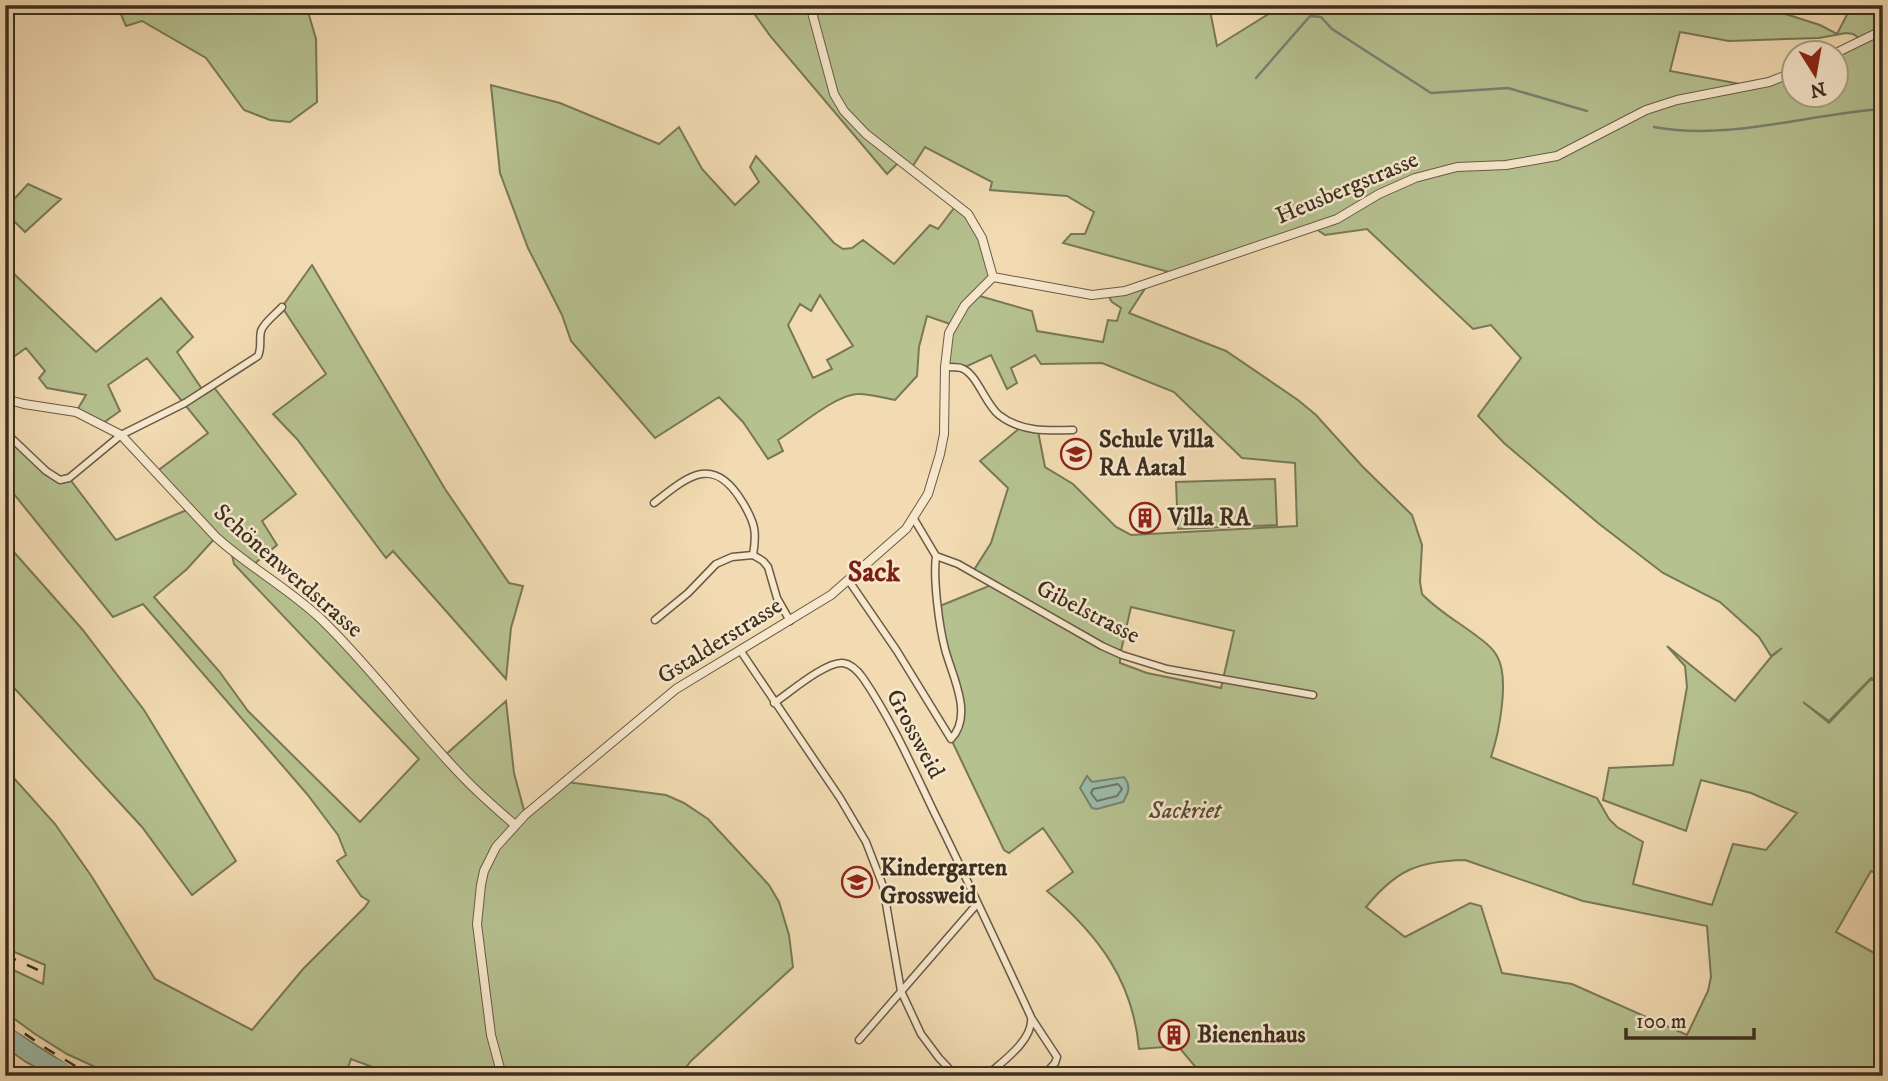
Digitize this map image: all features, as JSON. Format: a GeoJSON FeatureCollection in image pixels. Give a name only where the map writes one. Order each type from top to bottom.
{"type":"FeatureCollection","features":[{"type":"Feature","properties":{"kind":"street"},"geometry":{"type":"LineString","coordinates":[[810,5],[834,94],[844,111],[866,134],[968,214],[982,238],[993,277]]}},
{"type":"Feature","properties":{"kind":"street"},"geometry":{"type":"LineString","coordinates":[[1850,46],[1883,30]]}},
{"type":"Feature","properties":{"kind":"street","name":"Heusbergstrasse"},"geometry":{"type":"LineString","coordinates":[[993,277],[1083,295],[1125,291],[1337,219],[1415,178],[1457,167],[1506,164],[1557,156],[1646,110],[1677,100],[1780,78]]}},
{"type":"Feature","properties":{"kind":"street","name":"Gstalderstrasse"},"geometry":{"type":"LineString","coordinates":[[502,1076],[491,1035],[477,924],[477,900],[484,871],[496,847],[514,825],[670,693],[790,621],[849,581],[914,519],[928,494],[944,434],[947,343],[953,325],[965,305],[993,277]]}},
{"type":"Feature","properties":{"kind":"street"},"geometry":{"type":"LineString","coordinates":[[5,432],[46,471],[60,480],[69,478],[121,435],[185,403],[258,356],[262,347],[263,327],[282,307]]}},
{"type":"Feature","properties":{"kind":"street"},"geometry":{"type":"LineString","coordinates":[[945,367],[963,369],[971,375],[1000,416],[1021,427],[1038,431],[1073,430]]}},
{"type":"Feature","properties":{"kind":"street","name":"Schönenwerdstrasse"},"geometry":{"type":"LineString","coordinates":[[5,399],[76,412],[103,423],[121,435],[231,551],[291,593],[348,646],[464,778],[514,825]]}},
{"type":"Feature","properties":{"kind":"street"},"geometry":{"type":"LineString","coordinates":[[654,503],[681,482],[695,476],[720,476],[732,485],[754,521],[756,539],[753,555]]}},
{"type":"Feature","properties":{"kind":"street"},"geometry":{"type":"LineString","coordinates":[[849,581],[897,651],[951,739],[959,728],[961,708],[945,648],[936,556],[923,530],[914,519]]}},
{"type":"Feature","properties":{"kind":"street"},"geometry":{"type":"LineString","coordinates":[[655,620],[688,593],[716,564],[732,557],[753,555],[768,567],[777,597],[790,621]]}},
{"type":"Feature","properties":{"kind":"street","name":"Gibelstrasse"},"geometry":{"type":"LineString","coordinates":[[936,556],[958,564],[1122,655],[1167,669],[1313,695]]}},
{"type":"Feature","properties":{"kind":"street"},"geometry":{"type":"LineString","coordinates":[[740,650],[845,805],[873,856],[886,900],[901,992],[921,1034],[956,1076]]}},
{"type":"Feature","properties":{"kind":"street","name":"Grossweid"},"geometry":{"type":"LineString","coordinates":[[774,703],[835,663],[845,663],[863,677],[903,748],[1031,1017],[1056,1057],[1055,1063],[1043,1076]]}},
{"type":"Feature","properties":{"kind":"street"},"geometry":{"type":"LineString","coordinates":[[859,1040],[977,904]]}},
{"type":"Feature","properties":{"kind":"street"},"geometry":{"type":"LineString","coordinates":[[986,1076],[1024,1040],[1031,1028],[1031,1017]]}},
{"type":"Feature","properties":{"kind":"green space"},"geometry":{"type":"Polygon","coordinates":[[[117,5],[306,5],[316,39],[317,102],[290,122],[270,120],[244,110],[206,58],[142,21],[126,26],[117,5]]]}},
{"type":"Feature","properties":{"kind":"green space","name":"Sackriet"},"geometry":{"type":"Polygon","coordinates":[[[748,5],[1209,5],[1217,46],[1270,13],[1268,5],[1757,5],[1820,25],[1837,34],[1852,5],[1883,5],[1883,685],[1871,678],[1829,721],[1803,702],[1829,723],[1871,679],[1883,686],[1883,876],[1871,871],[1836,932],[1878,955],[1883,981],[1883,1076],[1203,1076],[1178,1046],[1139,1049],[1129,1001],[1110,961],[1082,925],[1047,891],[1073,872],[1043,828],[1009,853],[1004,850],[951,739],[961,715],[945,648],[940,606],[991,585],[1120,657],[1120,663],[1147,673],[1221,688],[1234,631],[1131,607],[1121,651],[1102,643],[974,570],[991,543],[1008,488],[980,461],[1021,427],[1038,431],[1045,467],[1073,484],[1116,527],[1131,535],[1297,526],[1295,463],[1242,458],[1174,392],[1102,363],[1041,364],[1035,355],[1011,368],[1017,383],[1007,389],[991,355],[963,368],[945,367],[953,325],[927,316],[919,347],[917,376],[895,400],[861,394],[838,400],[778,440],[783,451],[768,459],[743,422],[719,397],[655,438],[571,341],[562,315],[528,248],[500,173],[491,85],[560,103],[659,144],[679,127],[702,169],[735,205],[759,182],[750,167],[756,156],[834,243],[843,249],[852,248],[863,240],[894,264],[930,225],[938,229],[957,204],[975,224],[993,277],[976,295],[1032,311],[1037,331],[1103,342],[1108,320],[1117,321],[1121,308],[1112,302],[1107,294],[1148,284],[1129,313],[1226,351],[1298,400],[1316,415],[1362,466],[1412,515],[1422,545],[1422,594],[1489,645],[1501,666],[1502,706],[1491,757],[1597,798],[1617,827],[1643,842],[1633,884],[1712,905],[1733,844],[1766,850],[1797,813],[1751,793],[1701,780],[1686,831],[1603,800],[1609,768],[1673,765],[1687,687],[1685,666],[1667,646],[1735,701],[1771,657],[1782,648],[1771,656],[1759,637],[1720,602],[1663,573],[1598,523],[1504,443],[1478,416],[1521,358],[1491,325],[1473,329],[1367,229],[1325,235],[1313,227],[1176,274],[1063,243],[1071,234],[1085,234],[1094,212],[1067,196],[990,190],[992,182],[925,147],[911,169],[900,161],[887,174],[771,37],[748,5]],[[1680,32],[1670,71],[1751,86],[1780,76],[1780,108],[1850,108],[1850,46],[1862,40],[1853,34],[1729,41],[1680,32]],[[820,295],[811,311],[800,304],[788,325],[813,378],[832,369],[827,360],[853,346],[820,295]],[[1465,860],[1434,863],[1409,870],[1388,884],[1366,907],[1405,937],[1470,903],[1481,906],[1502,973],[1572,984],[1687,1035],[1708,991],[1711,977],[1707,926],[1583,901],[1465,860]]]}},
{"type":"Feature","properties":{"kind":"green space"},"geometry":{"type":"Polygon","coordinates":[[[28,184],[61,199],[25,232],[5,209],[28,184]]]}},
{"type":"Feature","properties":{"kind":"green space"},"geometry":{"type":"Polygon","coordinates":[[[312,265],[445,489],[509,583],[523,586],[511,628],[506,679],[393,551],[386,558],[297,439],[273,414],[326,374],[282,307],[312,265]]]}},
{"type":"Feature","properties":{"kind":"green space"},"geometry":{"type":"Polygon","coordinates":[[[11,271],[96,352],[161,298],[193,337],[177,352],[204,392],[213,386],[296,494],[262,521],[277,545],[253,565],[320,619],[444,756],[506,701],[514,773],[525,814],[567,782],[666,795],[708,819],[769,885],[779,902],[789,935],[793,967],[691,1061],[679,1076],[397,1076],[351,1059],[345,1076],[115,1076],[67,1054],[5,1012],[5,966],[43,984],[45,965],[5,948],[5,768],[55,824],[92,877],[155,979],[252,1030],[303,969],[369,901],[361,896],[337,861],[346,855],[338,835],[307,794],[143,604],[113,617],[5,483],[5,432],[59,480],[69,478],[116,540],[189,509],[156,472],[208,433],[147,358],[108,385],[120,411],[103,423],[76,412],[86,395],[47,388],[39,378],[45,371],[26,348],[5,363],[5,276],[11,271]],[[216,537],[187,569],[154,597],[219,671],[248,711],[360,822],[419,759],[234,564],[231,551],[216,537]]]}},
{"type":"Feature","properties":{"kind":"green space"},"geometry":{"type":"Polygon","coordinates":[[[1275,479],[1277,525],[1178,529],[1176,482],[1275,479]]]}},
{"type":"Feature","properties":{"kind":"green space"},"geometry":{"type":"Polygon","coordinates":[[[5,542],[82,629],[144,710],[236,861],[192,895],[142,827],[5,678],[5,542]]]}},
{"type":"Feature","properties":{"kind":"green space"},"geometry":{"type":"Polygon","coordinates":[[[5,1025],[84,1076],[52,1076],[26,1062],[5,1047],[5,1025]]]}},
{"type":"Feature","properties":{"kind":"water"},"geometry":{"type":"Polygon","coordinates":[[[1087,776],[1092,782],[1124,777],[1128,789],[1123,802],[1092,808],[1080,788],[1087,776]]]}},
{"type":"Feature","properties":{"kind":"waterway"},"geometry":{"type":"LineString","coordinates":[[1256,78],[1310,16],[1321,17],[1332,29],[1431,93],[1508,88],[1587,111]]}},
{"type":"Feature","properties":{"kind":"waterway"},"geometry":{"type":"LineString","coordinates":[[1654,127],[1711,131],[1740,129],[1883,109]]}},
{"type":"Feature","properties":{"kind":"waterway"},"geometry":{"type":"LineString","coordinates":[[5,1034],[41,1060],[73,1076]]}},
{"type":"Feature","properties":{"kind":"railway"},"geometry":{"type":"LineString","coordinates":[[5,955],[45,973]]}},
{"type":"Feature","properties":{"kind":"railway"},"geometry":{"type":"LineString","coordinates":[[5,1020],[92,1076]]}},
{"type":"Feature","properties":{"kind":"place","name":"Schule Villa RA Aatal"},"geometry":{"type":"Point","coordinates":[1076,454]}},
{"type":"Feature","properties":{"kind":"place","name":"Villa RA"},"geometry":{"type":"Point","coordinates":[1145,518]}},
{"type":"Feature","properties":{"kind":"place","name":"Kindergarten Grossweid"},"geometry":{"type":"Point","coordinates":[857,882]}},
{"type":"Feature","properties":{"kind":"place","name":"Bienenhaus"},"geometry":{"type":"Point","coordinates":[1174,1035]}},
{"type":"Feature","properties":{"kind":"district","name":"Sack"},"geometry":{"type":"Point","coordinates":[874,572]}}]}
